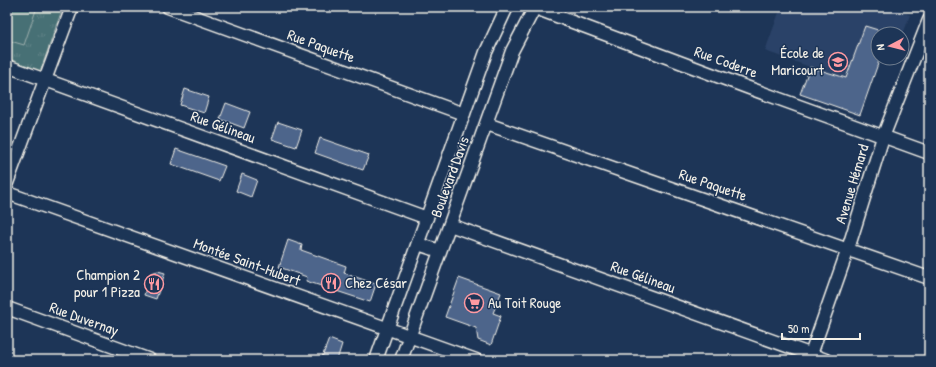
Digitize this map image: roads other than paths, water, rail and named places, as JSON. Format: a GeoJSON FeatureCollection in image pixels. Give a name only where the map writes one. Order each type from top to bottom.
{"type":"FeatureCollection","features":[{"type":"Feature","properties":{"kind":"street"},"geometry":{"type":"LineString","coordinates":[[7,183],[72,7]]}},
{"type":"Feature","properties":{"kind":"street","name":"Rue Paquette"},"geometry":{"type":"LineString","coordinates":[[168,7],[464,114]]}},
{"type":"Feature","properties":{"kind":"street","name":"Boulevard Davis"},"geometry":{"type":"LineString","coordinates":[[376,360],[486,52],[507,7]]}},
{"type":"Feature","properties":{"kind":"street","name":"Boulevard Davis"},"geometry":{"type":"LineString","coordinates":[[401,360],[512,51],[535,8]]}},
{"type":"Feature","properties":{"kind":"street","name":"Rue Coderre"},"geometry":{"type":"LineString","coordinates":[[535,8],[929,153]]}},
{"type":"Feature","properties":{"kind":"street","name":"Avenue Hémard"},"geometry":{"type":"LineString","coordinates":[[810,357],[848,249],[883,137],[929,20]]}},
{"type":"Feature","properties":{"kind":"street","name":"Rue Gélineau"},"geometry":{"type":"LineString","coordinates":[[7,66],[427,218]]}},
{"type":"Feature","properties":{"kind":"street","name":"Rue Paquette"},"geometry":{"type":"LineString","coordinates":[[487,124],[929,278]]}},
{"type":"Feature","properties":{"kind":"street","name":"Montée Saint-Hubert"},"geometry":{"type":"LineString","coordinates":[[7,193],[476,360]]}},
{"type":"Feature","properties":{"kind":"street","name":"Rue Gélineau"},"geometry":{"type":"LineString","coordinates":[[450,225],[810,357],[826,360]]}},
{"type":"Feature","properties":{"kind":"street"},"geometry":{"type":"LineString","coordinates":[[418,244],[440,251]]}},
{"type":"Feature","properties":{"kind":"street","name":"Rue Duvernay"},"geometry":{"type":"LineString","coordinates":[[7,308],[150,360]]}},
{"type":"Feature","properties":{"kind":"place","name":"École de Maricourt"},"geometry":{"type":"Point","coordinates":[838,62]}},
{"type":"Feature","properties":{"kind":"place","name":"Chez César"},"geometry":{"type":"Point","coordinates":[331,283]}},
{"type":"Feature","properties":{"kind":"place","name":"Champion 2 pour 1 Pizza"},"geometry":{"type":"Point","coordinates":[154,284]}},
{"type":"Feature","properties":{"kind":"place","name":"Au Toit Rouge"},"geometry":{"type":"Point","coordinates":[474,303]}}]}
